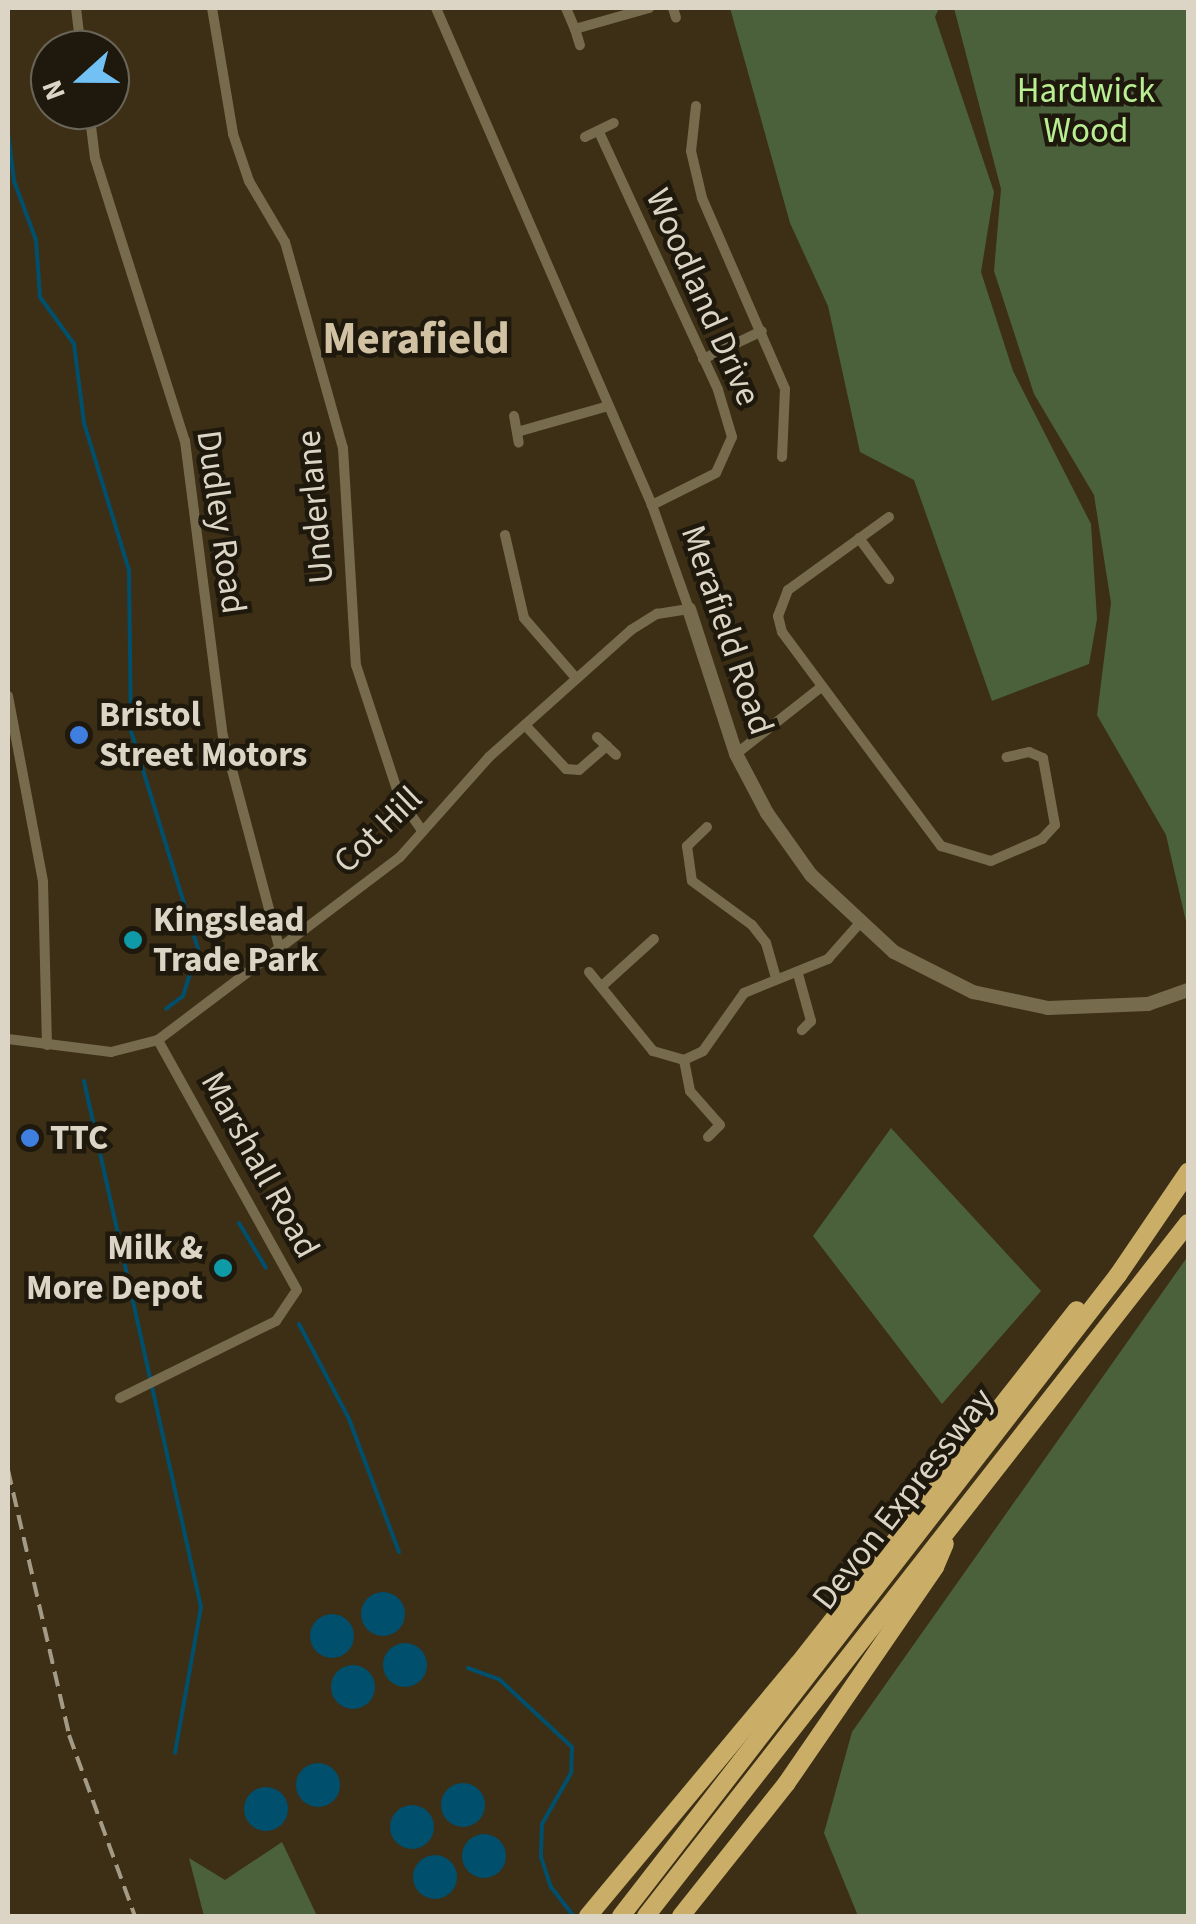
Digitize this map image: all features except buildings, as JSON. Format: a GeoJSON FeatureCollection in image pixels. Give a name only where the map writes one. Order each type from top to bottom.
{"type":"FeatureCollection","features":[{"type":"Feature","properties":{"kind":"highway","name":"Devon Expressway"},"geometry":{"type":"LineString","coordinates":[[674,1869],[886,1575],[1188,1172]]}},
{"type":"Feature","properties":{"kind":"highway"},"geometry":{"type":"LineString","coordinates":[[588,1916],[799,1663],[1043,1348],[1159,1215]]}},
{"type":"Feature","properties":{"kind":"highway","name":"Devon Expressway"},"geometry":{"type":"LineString","coordinates":[[674,1869],[1188,1223]]}},
{"type":"Feature","properties":{"kind":"highway"},"geometry":{"type":"LineString","coordinates":[[683,1913],[854,1687],[935,1568],[954,1520]]}},
{"type":"Feature","properties":{"kind":"highway"},"geometry":{"type":"LineString","coordinates":[[799,1663],[886,1575]]}},
{"type":"Feature","properties":{"kind":"highway"},"geometry":{"type":"LineString","coordinates":[[621,1916],[674,1869]]}},
{"type":"Feature","properties":{"kind":"highway"},"geometry":{"type":"LineString","coordinates":[[646,1916],[674,1869]]}},
{"type":"Feature","properties":{"kind":"street","name":"Underlane"},"geometry":{"type":"LineString","coordinates":[[212,8],[233,134],[250,182],[285,242],[343,448],[356,665],[400,799],[421,829]]}},
{"type":"Feature","properties":{"kind":"street","name":"Merafield Road"},"geometry":{"type":"LineString","coordinates":[[436,8],[652,505],[736,754],[778,829],[859,924],[924,971],[973,992],[1048,1008],[1148,1004],[1188,990]]}},
{"type":"Feature","properties":{"kind":"street"},"geometry":{"type":"LineString","coordinates":[[566,8],[580,45]]}},
{"type":"Feature","properties":{"kind":"street"},"geometry":{"type":"LineString","coordinates":[[575,29],[649,8]]}},
{"type":"Feature","properties":{"kind":"street"},"geometry":{"type":"LineString","coordinates":[[696,106],[694,171],[785,389],[782,458]]}},
{"type":"Feature","properties":{"kind":"street"},"geometry":{"type":"LineString","coordinates":[[584,137],[614,123]]}},
{"type":"Feature","properties":{"kind":"street","name":"Dudley Road"},"geometry":{"type":"LineString","coordinates":[[92,130],[95,158],[186,441],[223,736],[279,947]]}},
{"type":"Feature","properties":{"kind":"street","name":"Woodland Drive"},"geometry":{"type":"LineString","coordinates":[[599,132],[728,415],[727,455],[696,487],[652,505]]}},
{"type":"Feature","properties":{"kind":"street"},"geometry":{"type":"LineString","coordinates":[[703,359],[762,331]]}},
{"type":"Feature","properties":{"kind":"street"},"geometry":{"type":"LineString","coordinates":[[514,416],[518,438],[608,406]]}},
{"type":"Feature","properties":{"kind":"street"},"geometry":{"type":"LineString","coordinates":[[889,517],[780,602],[782,632],[922,826],[964,856],[991,861],[1020,851],[1055,825],[1043,758],[1029,752],[1006,756]]}},
{"type":"Feature","properties":{"kind":"street"},"geometry":{"type":"LineString","coordinates":[[505,535],[524,618],[576,678]]}},
{"type":"Feature","properties":{"kind":"street"},"geometry":{"type":"LineString","coordinates":[[859,538],[889,579]]}},
{"type":"Feature","properties":{"kind":"street","name":"Cot Hill"},"geometry":{"type":"LineString","coordinates":[[8,1037],[110,1052],[158,1040],[400,857],[421,829],[576,678],[656,614],[689,609]]}},
{"type":"Feature","properties":{"kind":"street"},"geometry":{"type":"LineString","coordinates":[[736,754],[820,688]]}},
{"type":"Feature","properties":{"kind":"street"},"geometry":{"type":"LineString","coordinates":[[8,696],[43,882],[48,1044]]}},
{"type":"Feature","properties":{"kind":"street"},"geometry":{"type":"LineString","coordinates":[[525,726],[566,769],[579,770],[607,746]]}},
{"type":"Feature","properties":{"kind":"street"},"geometry":{"type":"LineString","coordinates":[[598,737],[616,755]]}},
{"type":"Feature","properties":{"kind":"street"},"geometry":{"type":"LineString","coordinates":[[707,826],[687,846],[692,881],[752,925],[766,943],[776,979]]}},
{"type":"Feature","properties":{"kind":"street"},"geometry":{"type":"LineString","coordinates":[[589,972],[653,1050],[684,1060],[702,1051],[744,993],[828,959],[859,924]]}},
{"type":"Feature","properties":{"kind":"street"},"geometry":{"type":"LineString","coordinates":[[602,986],[654,939]]}},
{"type":"Feature","properties":{"kind":"street"},"geometry":{"type":"LineString","coordinates":[[798,974],[811,1021],[802,1030]]}},
{"type":"Feature","properties":{"kind":"street","name":"Marshall Road"},"geometry":{"type":"LineString","coordinates":[[120,1398],[276,1321],[297,1290],[158,1040]]}},
{"type":"Feature","properties":{"kind":"street"},"geometry":{"type":"LineString","coordinates":[[684,1060],[690,1092],[720,1125],[708,1138]]}},
{"type":"Feature","properties":{"kind":"green space"},"geometry":{"type":"Polygon","coordinates":[[[730,8],[939,8],[935,17],[994,192],[981,272],[1013,371],[1091,524],[1097,619],[1089,664],[992,701],[914,480],[860,452],[828,306],[790,223],[730,8]]]}},
{"type":"Feature","properties":{"kind":"green space","name":"Hardwick Wood"},"geometry":{"type":"Polygon","coordinates":[[[954,8],[1188,8],[1188,930],[1166,835],[1097,715],[1111,603],[1094,495],[1034,394],[994,271],[1001,189],[954,8]]]}},
{"type":"Feature","properties":{"kind":"green space"},"geometry":{"type":"Polygon","coordinates":[[[891,1128],[1041,1291],[942,1404],[813,1236],[891,1128]]]}},
{"type":"Feature","properties":{"kind":"green space"},"geometry":{"type":"Polygon","coordinates":[[[1188,1256],[1188,1916],[858,1916],[824,1833],[852,1732],[1188,1256]]]}},
{"type":"Feature","properties":{"kind":"green space"},"geometry":{"type":"Polygon","coordinates":[[[282,1842],[317,1916],[204,1916],[189,1858],[225,1880],[282,1842]]]}},
{"type":"Feature","properties":{"kind":"water"},"geometry":{"type":"Polygon","coordinates":[[[383,1592],[399,1598],[405,1614],[399,1630],[383,1636],[367,1630],[361,1614],[367,1598],[383,1592]]]}},
{"type":"Feature","properties":{"kind":"water"},"geometry":{"type":"Polygon","coordinates":[[[332,1614],[348,1620],[354,1636],[348,1652],[332,1658],[316,1652],[310,1636],[316,1620],[332,1614]]]}},
{"type":"Feature","properties":{"kind":"water"},"geometry":{"type":"Polygon","coordinates":[[[405,1643],[421,1649],[427,1665],[421,1681],[405,1687],[389,1681],[383,1665],[389,1649],[405,1643]]]}},
{"type":"Feature","properties":{"kind":"water"},"geometry":{"type":"Polygon","coordinates":[[[353,1665],[369,1671],[375,1687],[369,1703],[353,1709],[337,1703],[331,1687],[337,1671],[353,1665]]]}},
{"type":"Feature","properties":{"kind":"water"},"geometry":{"type":"Polygon","coordinates":[[[318,1763],[334,1769],[340,1785],[334,1801],[318,1807],[302,1801],[296,1785],[302,1769],[318,1763]]]}},
{"type":"Feature","properties":{"kind":"water"},"geometry":{"type":"Polygon","coordinates":[[[463,1783],[479,1789],[485,1805],[479,1821],[463,1827],[447,1821],[441,1805],[447,1789],[463,1783]]]}},
{"type":"Feature","properties":{"kind":"water"},"geometry":{"type":"Polygon","coordinates":[[[266,1787],[282,1793],[288,1809],[282,1825],[266,1831],[250,1825],[244,1809],[250,1793],[266,1787]]]}},
{"type":"Feature","properties":{"kind":"water"},"geometry":{"type":"Polygon","coordinates":[[[412,1805],[428,1811],[434,1827],[428,1843],[412,1849],[396,1843],[390,1827],[396,1811],[412,1805]]]}},
{"type":"Feature","properties":{"kind":"water"},"geometry":{"type":"Polygon","coordinates":[[[484,1834],[500,1840],[506,1856],[500,1872],[484,1878],[468,1872],[462,1856],[468,1840],[484,1834]]]}},
{"type":"Feature","properties":{"kind":"water"},"geometry":{"type":"Polygon","coordinates":[[[435,1855],[451,1861],[457,1877],[451,1893],[435,1899],[419,1893],[413,1877],[419,1861],[435,1855]]]}},
{"type":"Feature","properties":{"kind":"waterway"},"geometry":{"type":"LineString","coordinates":[[8,132],[14,181],[36,240],[40,297],[74,344],[84,423],[129,570],[131,731],[198,949],[183,996],[166,1009]]}},
{"type":"Feature","properties":{"kind":"waterway"},"geometry":{"type":"LineString","coordinates":[[84,1081],[201,1607],[175,1753]]}},
{"type":"Feature","properties":{"kind":"waterway"},"geometry":{"type":"LineString","coordinates":[[239,1223],[266,1268]]}},
{"type":"Feature","properties":{"kind":"waterway"},"geometry":{"type":"LineString","coordinates":[[299,1324],[349,1419],[399,1552]]}},
{"type":"Feature","properties":{"kind":"waterway"},"geometry":{"type":"LineString","coordinates":[[468,1668],[499,1679],[572,1747],[571,1773],[542,1824],[541,1857],[551,1887],[574,1916]]}},
{"type":"Feature","properties":{"kind":"railway"},"geometry":{"type":"LineString","coordinates":[[8,1470],[69,1735],[135,1916]]}},
{"type":"Feature","properties":{"kind":"place","name":"Bristol Street Motors"},"geometry":{"type":"Point","coordinates":[79,735]}},
{"type":"Feature","properties":{"kind":"place","name":"Kingslead Trade Park"},"geometry":{"type":"Point","coordinates":[133,940]}},
{"type":"Feature","properties":{"kind":"place","name":"TTC"},"geometry":{"type":"Point","coordinates":[30,1138]}},
{"type":"Feature","properties":{"kind":"place","name":"Milk & More Depot"},"geometry":{"type":"Point","coordinates":[223,1268]}},
{"type":"Feature","properties":{"kind":"district","name":"Merafield"},"geometry":{"type":"Point","coordinates":[416,340]}}]}
